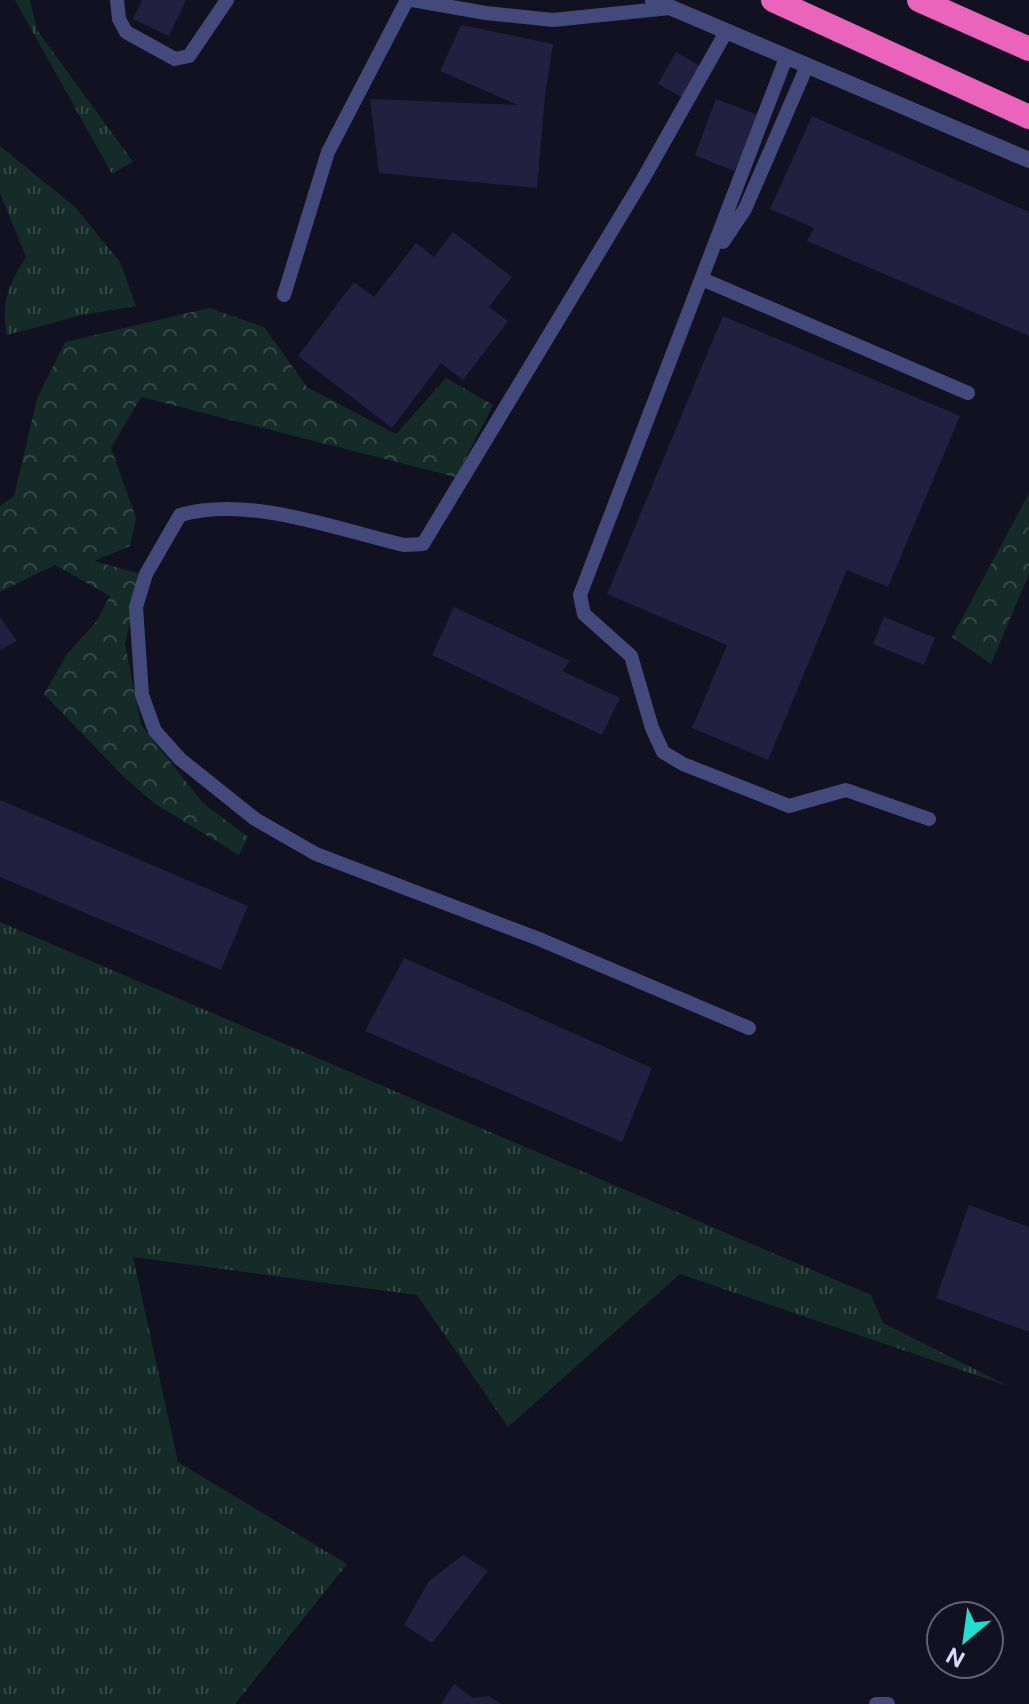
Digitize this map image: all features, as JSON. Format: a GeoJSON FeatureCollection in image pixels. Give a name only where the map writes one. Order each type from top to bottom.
{"type":"FeatureCollection","features":[{"type":"Feature","properties":{"kind":"highway"},"geometry":{"type":"LineString","coordinates":[[773,0],[1029,117]]}},
{"type":"Feature","properties":{"kind":"highway"},"geometry":{"type":"LineString","coordinates":[[919,0],[1029,49]]}},
{"type":"Feature","properties":{"kind":"street"},"geometry":{"type":"LineString","coordinates":[[653,0],[1029,160]]}},
{"type":"Feature","properties":{"kind":"lane"},"geometry":{"type":"LineString","coordinates":[[117,0],[119,19],[126,32],[175,59],[189,56],[227,0]]}},
{"type":"Feature","properties":{"kind":"lane"},"geometry":{"type":"LineString","coordinates":[[284,295],[328,152],[410,0],[553,20],[670,8]]}},
{"type":"Feature","properties":{"kind":"lane"},"geometry":{"type":"LineString","coordinates":[[726,32],[643,179],[423,544],[404,545],[263,510],[219,507],[194,511],[180,515],[146,574],[136,607],[142,695],[155,731],[180,759],[255,819],[316,854],[539,939],[749,1028]]}},
{"type":"Feature","properties":{"kind":"lane"},"geometry":{"type":"LineString","coordinates":[[786,58],[580,595],[584,614],[615,638],[631,656],[652,728],[663,752],[683,764],[789,806],[846,790],[929,819]]}},
{"type":"Feature","properties":{"kind":"lane"},"geometry":{"type":"LineString","coordinates":[[709,262],[745,209],[807,66]]}},
{"type":"Feature","properties":{"kind":"lane"},"geometry":{"type":"LineString","coordinates":[[702,279],[968,393]]}},
{"type":"Feature","properties":{"kind":"lane"},"geometry":{"type":"LineString","coordinates":[[876,1704],[888,1704]]}},
{"type":"Feature","properties":{"kind":"green space"},"geometry":{"type":"Polygon","coordinates":[[[15,0],[30,0],[37,30],[133,162],[112,174],[15,0]]]}},
{"type":"Feature","properties":{"kind":"green space"},"geometry":{"type":"Polygon","coordinates":[[[0,146],[75,207],[120,262],[136,306],[82,315],[7,335],[5,303],[26,257],[0,193],[0,146]]]}},
{"type":"Feature","properties":{"kind":"green space"},"geometry":{"type":"Polygon","coordinates":[[[209,308],[264,327],[307,387],[396,434],[446,378],[493,405],[456,477],[141,397],[111,448],[136,518],[130,546],[94,561],[141,574],[125,644],[141,725],[203,803],[248,837],[239,855],[155,804],[124,777],[44,694],[67,654],[96,622],[110,596],[55,565],[0,592],[0,506],[14,496],[37,399],[65,342],[209,308]]]}},
{"type":"Feature","properties":{"kind":"green space"},"geometry":{"type":"Polygon","coordinates":[[[1029,493],[1029,574],[991,664],[952,637],[1029,493]]]}},
{"type":"Feature","properties":{"kind":"green space"},"geometry":{"type":"Polygon","coordinates":[[[0,922],[871,1295],[883,1323],[1008,1386],[680,1274],[508,1427],[417,1295],[133,1257],[178,1462],[347,1564],[235,1704],[0,1704],[0,922]]]}},
{"type":"Feature","properties":{"kind":"building"},"geometry":{"type":"Polygon","coordinates":[[[142,0],[186,0],[169,36],[133,19],[142,0]]]}},
{"type":"Feature","properties":{"kind":"building"},"geometry":{"type":"Polygon","coordinates":[[[461,25],[553,44],[537,188],[379,173],[370,99],[518,105],[440,71],[461,25]]]}},
{"type":"Feature","properties":{"kind":"building"},"geometry":{"type":"Polygon","coordinates":[[[676,52],[703,68],[685,99],[658,84],[676,52]]]}},
{"type":"Feature","properties":{"kind":"building"},"geometry":{"type":"Polygon","coordinates":[[[716,99],[760,118],[734,171],[695,155],[716,99]]]}},
{"type":"Feature","properties":{"kind":"building"},"geometry":{"type":"Polygon","coordinates":[[[812,116],[1029,212],[1029,336],[807,241],[814,228],[770,209],[812,116]]]}},
{"type":"Feature","properties":{"kind":"building"},"geometry":{"type":"Polygon","coordinates":[[[453,232],[512,277],[489,307],[508,321],[463,380],[441,363],[392,428],[298,356],[354,282],[374,297],[416,243],[434,257],[453,232]]]}},
{"type":"Feature","properties":{"kind":"building"},"geometry":{"type":"Polygon","coordinates":[[[723,316],[960,416],[888,587],[847,570],[768,760],[692,728],[727,645],[607,594],[723,316]]]}},
{"type":"Feature","properties":{"kind":"building"},"geometry":{"type":"Polygon","coordinates":[[[454,607],[570,661],[562,671],[620,698],[602,735],[432,655],[454,607]]]}},
{"type":"Feature","properties":{"kind":"building"},"geometry":{"type":"Polygon","coordinates":[[[0,617],[17,641],[0,650],[0,617]]]}},
{"type":"Feature","properties":{"kind":"building"},"geometry":{"type":"Polygon","coordinates":[[[884,617],[935,638],[924,665],[873,644],[884,617]]]}},
{"type":"Feature","properties":{"kind":"building"},"geometry":{"type":"Polygon","coordinates":[[[0,800],[248,906],[221,970],[0,877],[0,800]]]}},
{"type":"Feature","properties":{"kind":"building"},"geometry":{"type":"Polygon","coordinates":[[[404,958],[652,1068],[622,1142],[365,1031],[404,958]]]}},
{"type":"Feature","properties":{"kind":"building"},"geometry":{"type":"Polygon","coordinates":[[[969,1205],[1029,1227],[1029,1332],[936,1298],[969,1205]]]}},
{"type":"Feature","properties":{"kind":"building"},"geometry":{"type":"Polygon","coordinates":[[[463,1555],[488,1571],[432,1643],[404,1625],[429,1581],[463,1555]]]}},
{"type":"Feature","properties":{"kind":"building"},"geometry":{"type":"Polygon","coordinates":[[[454,1684],[473,1698],[489,1696],[501,1704],[441,1704],[454,1684]]]}}]}
